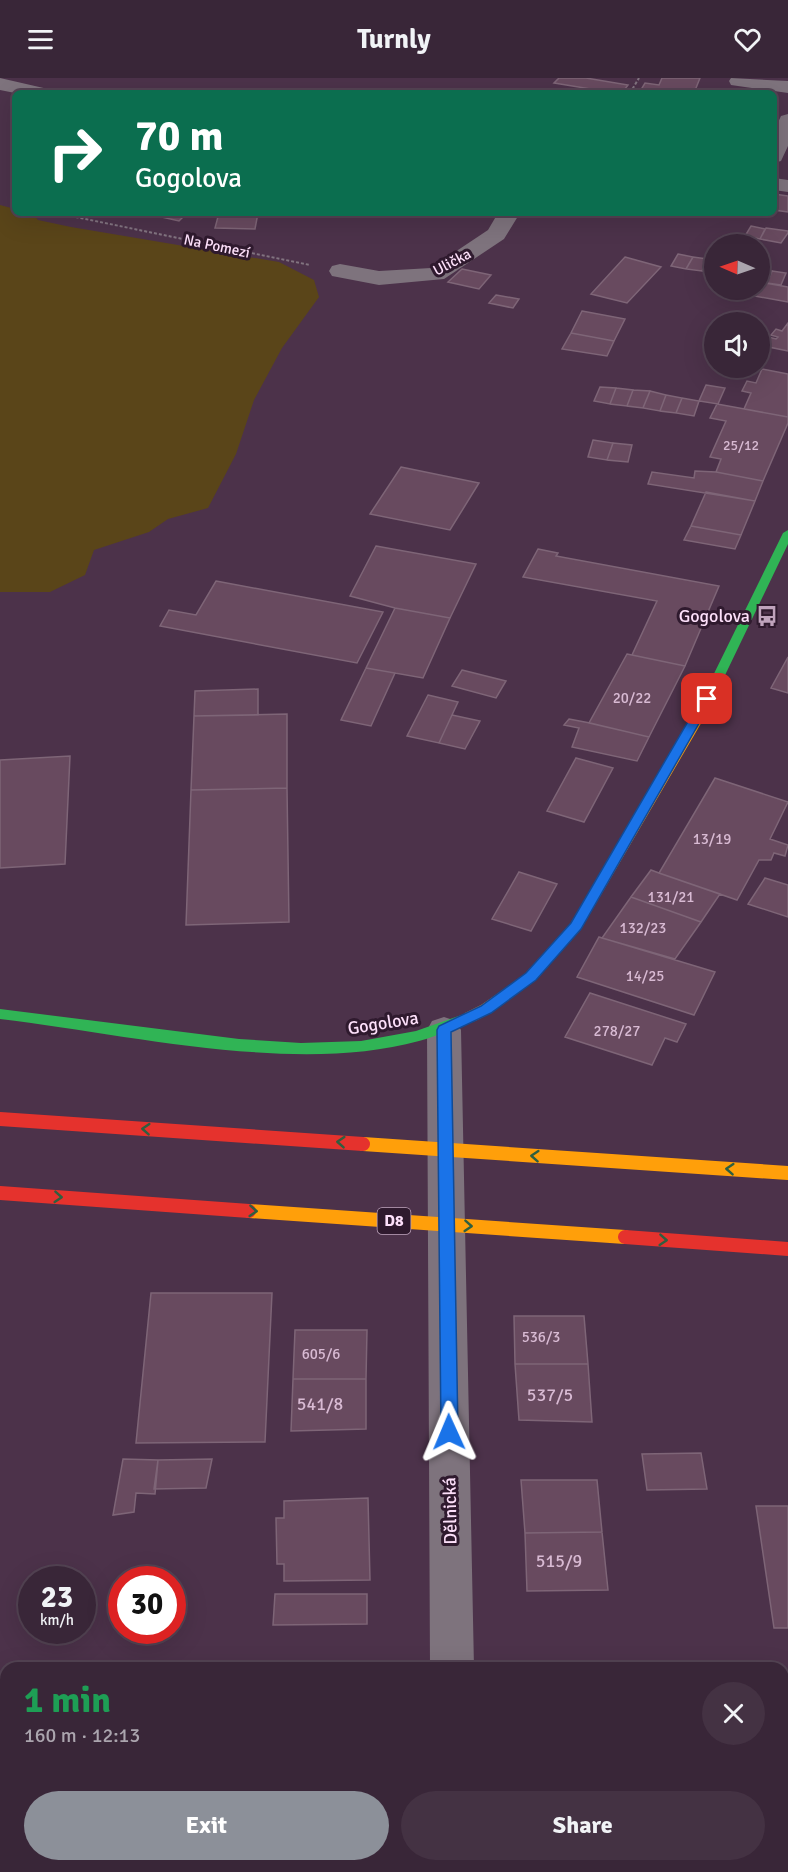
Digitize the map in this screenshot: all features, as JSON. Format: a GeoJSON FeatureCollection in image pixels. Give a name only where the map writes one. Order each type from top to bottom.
{"type":"FeatureCollection","features":[{"type":"Feature","properties":{"kind":"main road","name":"Gogolova"},"geometry":{"type":"LineString","coordinates":[[0,1014],[57,1019],[222,1043],[283,1048],[340,1048],[390,1042],[444,1030],[486,1009],[531,977],[576,926],[697,720],[788,533]]}},
{"type":"Feature","properties":{"kind":"main road"},"geometry":{"type":"LineString","coordinates":[[0,1119],[788,1173]]}},
{"type":"Feature","properties":{"kind":"main road","name":"D8"},"geometry":{"type":"LineString","coordinates":[[0,1193],[788,1249]]}},
{"type":"Feature","properties":{"kind":"street"},"geometry":{"type":"LineString","coordinates":[[0,84],[27,90]]}},
{"type":"Feature","properties":{"kind":"street"},"geometry":{"type":"LineString","coordinates":[[736,84],[788,87]]}},
{"type":"Feature","properties":{"kind":"street"},"geometry":{"type":"LineString","coordinates":[[777,149],[788,120]]}},
{"type":"Feature","properties":{"kind":"street","name":"Ulička"},"geometry":{"type":"LineString","coordinates":[[340,272],[379,278],[436,274],[496,234],[507,216]]}},
{"type":"Feature","properties":{"kind":"street","name":"Dělnická"},"geometry":{"type":"LineString","coordinates":[[444,1030],[452,1662]]}},
{"type":"Feature","properties":{"kind":"path","name":"Na Pomezí"},"geometry":{"type":"LineString","coordinates":[[70,216],[340,272]]}},
{"type":"Feature","properties":{"kind":"shaded area"},"geometry":{"type":"Polygon","coordinates":[[[0,205],[12,208],[12,216],[35,216],[38,220],[71,227],[279,262],[314,280],[319,297],[282,348],[254,400],[236,454],[208,508],[168,519],[149,532],[94,550],[85,575],[50,592],[0,592],[0,205]]]}},
{"type":"Feature","properties":{"kind":"building"},"geometry":{"type":"Polygon","coordinates":[[[559,78],[586,78],[628,85],[624,90],[597,90],[554,83],[559,78]]]}},
{"type":"Feature","properties":{"kind":"building"},"geometry":{"type":"Polygon","coordinates":[[[662,78],[700,78],[695,90],[641,90],[645,83],[659,85],[662,78]]]}},
{"type":"Feature","properties":{"kind":"building"},"geometry":{"type":"Polygon","coordinates":[[[777,194],[788,196],[788,212],[777,210],[777,194]]]}},
{"type":"Feature","properties":{"kind":"building"},"geometry":{"type":"Polygon","coordinates":[[[157,216],[184,216],[179,221],[157,216]]]}},
{"type":"Feature","properties":{"kind":"building"},"geometry":{"type":"Polygon","coordinates":[[[218,216],[257,216],[255,229],[215,228],[218,216]]]}},
{"type":"Feature","properties":{"kind":"building"},"geometry":{"type":"Polygon","coordinates":[[[751,226],[765,229],[762,234],[746,234],[751,226]]]}},
{"type":"Feature","properties":{"kind":"building"},"geometry":{"type":"Polygon","coordinates":[[[766,228],[788,231],[781,243],[770,241],[770,234],[763,234],[766,228]]]}},
{"type":"Feature","properties":{"kind":"building"},"geometry":{"type":"Polygon","coordinates":[[[678,254],[693,257],[686,269],[671,266],[678,254]]]}},
{"type":"Feature","properties":{"kind":"building"},"geometry":{"type":"Polygon","coordinates":[[[625,257],[661,267],[627,303],[591,294],[625,257]]]}},
{"type":"Feature","properties":{"kind":"building"},"geometry":{"type":"Polygon","coordinates":[[[693,257],[704,258],[702,271],[686,269],[693,257]]]}},
{"type":"Feature","properties":{"kind":"building"},"geometry":{"type":"Polygon","coordinates":[[[462,269],[491,275],[479,289],[448,282],[462,269]]]}},
{"type":"Feature","properties":{"kind":"building"},"geometry":{"type":"Polygon","coordinates":[[[772,271],[786,273],[781,285],[770,283],[772,271]]]}},
{"type":"Feature","properties":{"kind":"building"},"geometry":{"type":"Polygon","coordinates":[[[770,284],[788,287],[788,302],[770,299],[770,284]]]}},
{"type":"Feature","properties":{"kind":"building"},"geometry":{"type":"Polygon","coordinates":[[[496,295],[519,299],[513,308],[489,303],[496,295]]]}},
{"type":"Feature","properties":{"kind":"building"},"geometry":{"type":"Polygon","coordinates":[[[582,311],[625,319],[614,341],[571,333],[582,311]]]}},
{"type":"Feature","properties":{"kind":"building"},"geometry":{"type":"Polygon","coordinates":[[[788,323],[788,351],[770,347],[770,338],[776,339],[778,337],[771,335],[776,329],[782,331],[788,323]]]}},
{"type":"Feature","properties":{"kind":"building"},"geometry":{"type":"Polygon","coordinates":[[[571,333],[614,341],[607,356],[562,349],[571,333]]]}},
{"type":"Feature","properties":{"kind":"building"},"geometry":{"type":"Polygon","coordinates":[[[770,371],[788,374],[788,417],[744,409],[751,393],[742,391],[747,381],[756,383],[758,378],[770,378],[770,371]]]}},
{"type":"Feature","properties":{"kind":"building"},"geometry":{"type":"Polygon","coordinates":[[[706,385],[725,388],[718,404],[699,401],[706,385]]]}},
{"type":"Feature","properties":{"kind":"building"},"geometry":{"type":"Polygon","coordinates":[[[600,387],[616,388],[610,404],[594,401],[600,387]]]}},
{"type":"Feature","properties":{"kind":"building"},"geometry":{"type":"Polygon","coordinates":[[[616,388],[633,390],[627,406],[610,404],[616,388]]]}},
{"type":"Feature","properties":{"kind":"building"},"geometry":{"type":"Polygon","coordinates":[[[633,390],[650,391],[643,408],[627,406],[633,390]]]}},
{"type":"Feature","properties":{"kind":"building"},"geometry":{"type":"Polygon","coordinates":[[[650,391],[666,395],[660,411],[643,408],[650,391]]]}},
{"type":"Feature","properties":{"kind":"building"},"geometry":{"type":"Polygon","coordinates":[[[666,395],[682,398],[676,413],[660,411],[666,395]]]}},
{"type":"Feature","properties":{"kind":"building"},"geometry":{"type":"Polygon","coordinates":[[[682,398],[699,401],[694,416],[676,413],[682,398]]]}},
{"type":"Feature","properties":{"kind":"building"},"geometry":{"type":"Polygon","coordinates":[[[717,404],[788,417],[788,423],[763,481],[716,472],[721,459],[710,457],[726,421],[710,418],[717,404]]]}},
{"type":"Feature","properties":{"kind":"building"},"geometry":{"type":"Polygon","coordinates":[[[593,440],[613,443],[607,460],[588,457],[593,440]]]}},
{"type":"Feature","properties":{"kind":"building"},"geometry":{"type":"Polygon","coordinates":[[[613,443],[632,445],[628,462],[607,460],[613,443]]]}},
{"type":"Feature","properties":{"kind":"building"},"geometry":{"type":"Polygon","coordinates":[[[401,467],[479,483],[450,530],[370,514],[401,467]]]}},
{"type":"Feature","properties":{"kind":"building"},"geometry":{"type":"Polygon","coordinates":[[[695,471],[716,472],[763,481],[755,501],[648,484],[652,472],[694,478],[695,471]]]}},
{"type":"Feature","properties":{"kind":"building"},"geometry":{"type":"Polygon","coordinates":[[[706,492],[755,501],[741,535],[691,526],[706,492]]]}},
{"type":"Feature","properties":{"kind":"building"},"geometry":{"type":"Polygon","coordinates":[[[691,526],[741,535],[735,549],[684,540],[691,526]]]}},
{"type":"Feature","properties":{"kind":"building"},"geometry":{"type":"Polygon","coordinates":[[[376,546],[476,564],[450,618],[395,608],[350,596],[376,546]]]}},
{"type":"Feature","properties":{"kind":"building"},"geometry":{"type":"Polygon","coordinates":[[[538,549],[558,553],[556,556],[719,586],[685,666],[632,655],[657,601],[523,577],[538,549]]]}},
{"type":"Feature","properties":{"kind":"building"},"geometry":{"type":"Polygon","coordinates":[[[216,581],[383,612],[357,663],[160,626],[169,610],[196,615],[216,581]]]}},
{"type":"Feature","properties":{"kind":"building"},"geometry":{"type":"Polygon","coordinates":[[[395,608],[450,618],[423,678],[366,668],[395,608]]]}},
{"type":"Feature","properties":{"kind":"building"},"geometry":{"type":"Polygon","coordinates":[[[627,654],[685,666],[649,737],[589,723],[627,654]]]}},
{"type":"Feature","properties":{"kind":"building"},"geometry":{"type":"Polygon","coordinates":[[[788,657],[788,693],[771,688],[788,657]]]}},
{"type":"Feature","properties":{"kind":"building"},"geometry":{"type":"Polygon","coordinates":[[[366,668],[395,673],[371,726],[341,720],[366,668]]]}},
{"type":"Feature","properties":{"kind":"building"},"geometry":{"type":"Polygon","coordinates":[[[462,670],[506,681],[496,698],[452,686],[462,670]]]}},
{"type":"Feature","properties":{"kind":"building"},"geometry":{"type":"Polygon","coordinates":[[[258,689],[258,715],[194,716],[195,691],[258,689]]]}},
{"type":"Feature","properties":{"kind":"building"},"geometry":{"type":"Polygon","coordinates":[[[428,695],[458,702],[439,743],[407,736],[428,695]]]}},
{"type":"Feature","properties":{"kind":"building"},"geometry":{"type":"Polygon","coordinates":[[[287,714],[287,788],[191,790],[194,716],[287,714]]]}},
{"type":"Feature","properties":{"kind":"building"},"geometry":{"type":"Polygon","coordinates":[[[452,715],[480,721],[465,749],[439,743],[452,715]]]}},
{"type":"Feature","properties":{"kind":"building"},"geometry":{"type":"Polygon","coordinates":[[[569,719],[649,737],[637,761],[572,747],[579,728],[564,725],[569,719]]]}},
{"type":"Feature","properties":{"kind":"building"},"geometry":{"type":"Polygon","coordinates":[[[70,756],[65,864],[0,868],[0,760],[70,756]]]}},
{"type":"Feature","properties":{"kind":"building"},"geometry":{"type":"Polygon","coordinates":[[[576,758],[613,768],[584,822],[547,811],[576,758]]]}},
{"type":"Feature","properties":{"kind":"building"},"geometry":{"type":"Polygon","coordinates":[[[715,778],[788,802],[770,839],[788,845],[785,856],[774,853],[771,860],[759,860],[737,900],[659,873],[715,778]]]}},
{"type":"Feature","properties":{"kind":"building"},"geometry":{"type":"Polygon","coordinates":[[[287,788],[289,922],[186,925],[191,790],[287,788]]]}},
{"type":"Feature","properties":{"kind":"building"},"geometry":{"type":"Polygon","coordinates":[[[651,870],[720,894],[701,922],[631,897],[651,870]]]}},
{"type":"Feature","properties":{"kind":"building"},"geometry":{"type":"Polygon","coordinates":[[[519,872],[557,884],[531,931],[492,919],[519,872]]]}},
{"type":"Feature","properties":{"kind":"building"},"geometry":{"type":"Polygon","coordinates":[[[765,878],[788,885],[788,917],[748,904],[765,878]]]}},
{"type":"Feature","properties":{"kind":"building"},"geometry":{"type":"Polygon","coordinates":[[[631,897],[701,922],[675,959],[602,938],[631,897]]]}},
{"type":"Feature","properties":{"kind":"building"},"geometry":{"type":"Polygon","coordinates":[[[599,937],[715,972],[694,1015],[577,977],[599,937]]]}},
{"type":"Feature","properties":{"kind":"building"},"geometry":{"type":"Polygon","coordinates":[[[590,993],[686,1024],[677,1042],[665,1038],[652,1065],[565,1037],[590,993]]]}},
{"type":"Feature","properties":{"kind":"building"},"geometry":{"type":"Polygon","coordinates":[[[151,1293],[272,1293],[265,1442],[136,1443],[151,1293]]]}},
{"type":"Feature","properties":{"kind":"building"},"geometry":{"type":"Polygon","coordinates":[[[514,1316],[584,1316],[588,1364],[515,1364],[514,1316]]]}},
{"type":"Feature","properties":{"kind":"building"},"geometry":{"type":"Polygon","coordinates":[[[295,1330],[367,1330],[366,1379],[293,1379],[295,1330]]]}},
{"type":"Feature","properties":{"kind":"building"},"geometry":{"type":"Polygon","coordinates":[[[515,1364],[588,1364],[592,1422],[519,1420],[515,1364]]]}},
{"type":"Feature","properties":{"kind":"building"},"geometry":{"type":"Polygon","coordinates":[[[293,1379],[366,1379],[366,1429],[291,1431],[293,1379]]]}},
{"type":"Feature","properties":{"kind":"building"},"geometry":{"type":"Polygon","coordinates":[[[701,1453],[707,1489],[647,1490],[642,1454],[701,1453]]]}},
{"type":"Feature","properties":{"kind":"building"},"geometry":{"type":"Polygon","coordinates":[[[123,1459],[158,1460],[155,1494],[136,1493],[134,1512],[113,1515],[123,1459]]]}},
{"type":"Feature","properties":{"kind":"building"},"geometry":{"type":"Polygon","coordinates":[[[212,1459],[206,1488],[154,1489],[158,1460],[212,1459]]]}},
{"type":"Feature","properties":{"kind":"building"},"geometry":{"type":"Polygon","coordinates":[[[521,1480],[597,1480],[602,1532],[525,1533],[521,1480]]]}},
{"type":"Feature","properties":{"kind":"building"},"geometry":{"type":"Polygon","coordinates":[[[368,1498],[370,1580],[284,1581],[284,1564],[277,1564],[276,1518],[284,1518],[284,1501],[368,1498]]]}},
{"type":"Feature","properties":{"kind":"building"},"geometry":{"type":"Polygon","coordinates":[[[756,1506],[788,1506],[788,1628],[774,1628],[756,1506]]]}},
{"type":"Feature","properties":{"kind":"building"},"geometry":{"type":"Polygon","coordinates":[[[602,1532],[608,1590],[527,1591],[525,1533],[602,1532]]]}},
{"type":"Feature","properties":{"kind":"building"},"geometry":{"type":"Polygon","coordinates":[[[275,1594],[367,1594],[367,1624],[273,1625],[275,1594]]]}},
{"type":"Feature","properties":{"kind":"traffic: fast"},"geometry":{"type":"LineString","coordinates":[[709,696],[788,533]]}},
{"type":"Feature","properties":{"kind":"traffic: fast"},"geometry":{"type":"LineString","coordinates":[[0,1014],[176,1038],[239,1045],[301,1048],[361,1046],[418,1036],[470,1017]]}},
{"type":"Feature","properties":{"kind":"traffic: slow"},"geometry":{"type":"LineString","coordinates":[[470,1017],[486,1009],[531,977],[576,926],[709,696]]}},
{"type":"Feature","properties":{"kind":"traffic: slow"},"geometry":{"type":"LineString","coordinates":[[363,1144],[788,1173]]}},
{"type":"Feature","properties":{"kind":"traffic: slow"},"geometry":{"type":"LineString","coordinates":[[249,1211],[625,1237]]}},
{"type":"Feature","properties":{"kind":"traffic: jam"},"geometry":{"type":"LineString","coordinates":[[0,1119],[363,1144]]}},
{"type":"Feature","properties":{"kind":"traffic: jam"},"geometry":{"type":"LineString","coordinates":[[0,1193],[249,1211]]}},
{"type":"Feature","properties":{"kind":"traffic: jam"},"geometry":{"type":"LineString","coordinates":[[625,1237],[788,1249]]}},
{"type":"Feature","properties":{"kind":"place","name":"Gogolova"},"geometry":{"type":"Point","coordinates":[767,616]}},
{"type":"Feature","properties":{"kind":"route"},"geometry":{"type":"LineString","coordinates":[[449,1432],[444,1030],[486,1009],[531,977],[576,926],[697,720],[707,699]]}}]}
